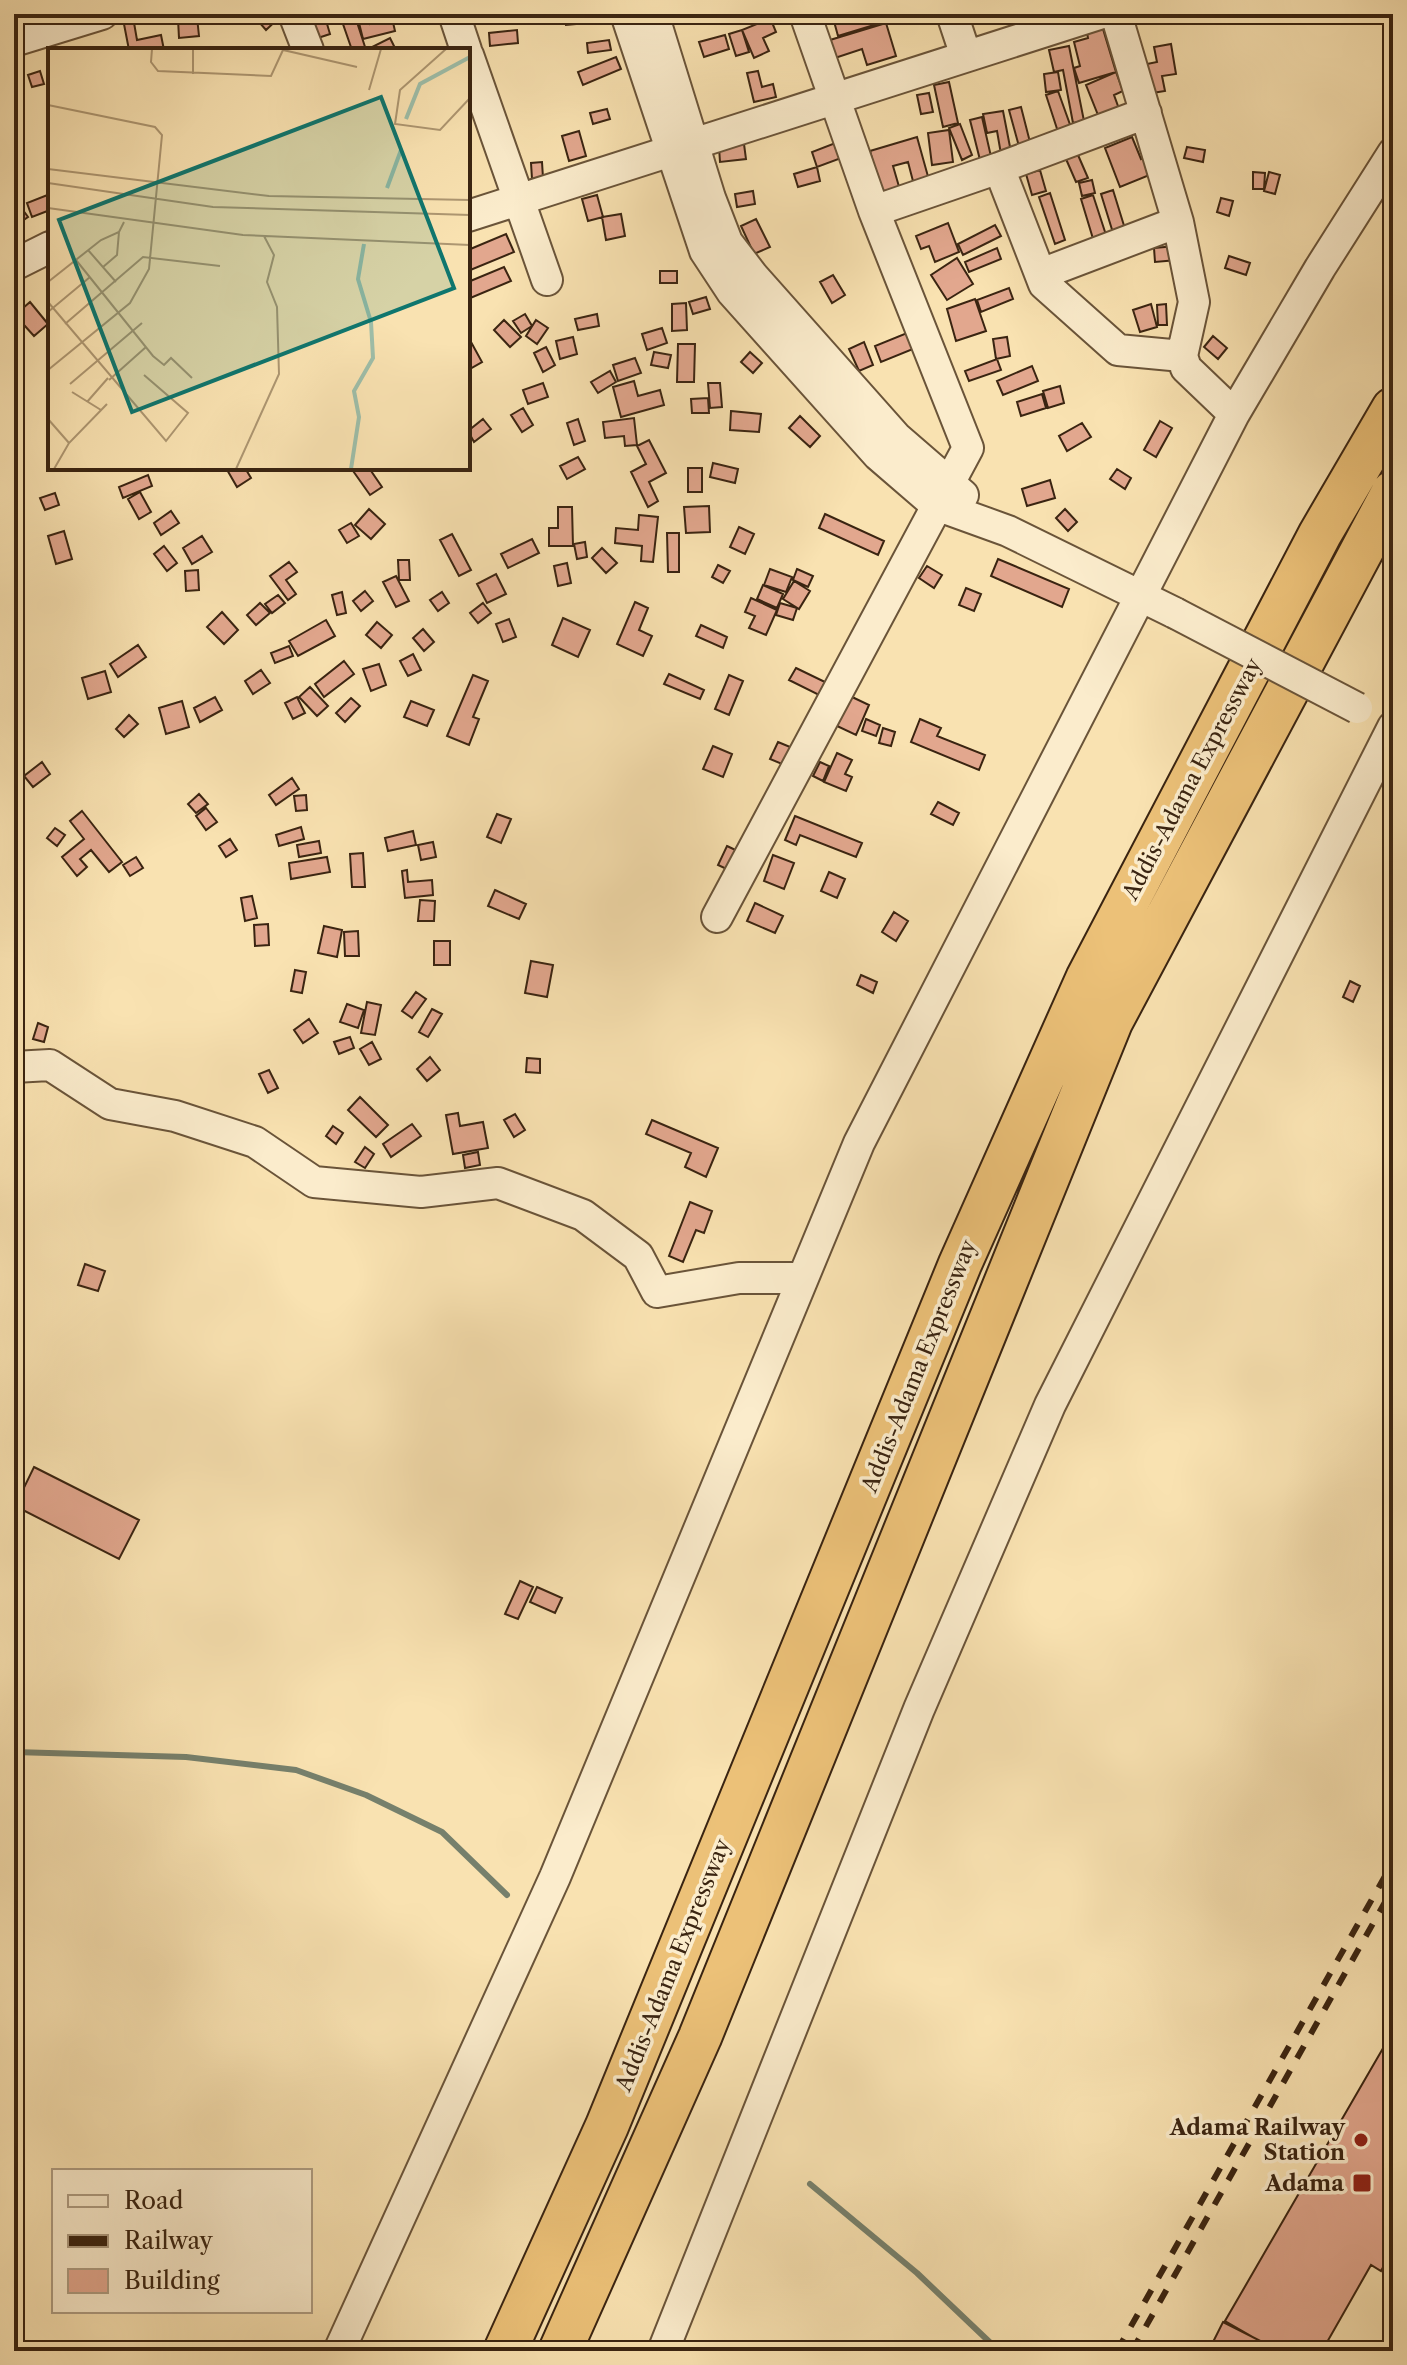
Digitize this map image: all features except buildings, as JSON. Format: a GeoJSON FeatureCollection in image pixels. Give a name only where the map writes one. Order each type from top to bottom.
{"type":"FeatureCollection","features":[{"type":"Feature","properties":{"kind":"highway","name":"Addis-Adama Expressway"},"geometry":{"type":"LineString","coordinates":[[505,2351],[607,2126],[960,1264],[1087,979],[1320,534],[1393,409]]}},
{"type":"Feature","properties":{"kind":"highway","name":"Addis-Adama Expressway"},"geometry":{"type":"LineString","coordinates":[[560,2351],[700,2037],[1111,1022],[1393,492]]}},
{"type":"Feature","properties":{"kind":"street"},"geometry":{"type":"LineString","coordinates":[[14,41],[102,14]]}},
{"type":"Feature","properties":{"kind":"street"},"geometry":{"type":"LineString","coordinates":[[294,14],[307,48]]}},
{"type":"Feature","properties":{"kind":"street"},"geometry":{"type":"LineString","coordinates":[[454,14],[466,48]]}},
{"type":"Feature","properties":{"kind":"street"},"geometry":{"type":"LineString","coordinates":[[626,14],[682,148],[727,242],[943,495],[1393,726],[1050,1405],[919,1709],[663,2351]]}},
{"type":"Feature","properties":{"kind":"street"},"geometry":{"type":"LineString","coordinates":[[653,14],[682,148]]}},
{"type":"Feature","properties":{"kind":"street"},"geometry":{"type":"LineString","coordinates":[[717,917],[968,448],[874,211],[805,14]]}},
{"type":"Feature","properties":{"kind":"street"},"geometry":{"type":"LineString","coordinates":[[952,14],[966,56]]}},
{"type":"Feature","properties":{"kind":"street"},"geometry":{"type":"LineString","coordinates":[[470,215],[1099,14]]}},
{"type":"Feature","properties":{"kind":"street"},"geometry":{"type":"LineString","coordinates":[[1116,14],[1178,222],[1194,302],[1182,356],[1186,368],[1234,414]]}},
{"type":"Feature","properties":{"kind":"street"},"geometry":{"type":"LineString","coordinates":[[470,61],[547,280]]}},
{"type":"Feature","properties":{"kind":"street"},"geometry":{"type":"LineString","coordinates":[[874,211],[1146,113]]}},
{"type":"Feature","properties":{"kind":"street"},"geometry":{"type":"LineString","coordinates":[[339,2351],[555,1877],[859,1143],[1234,414],[1320,268],[1393,153]]}},
{"type":"Feature","properties":{"kind":"street"},"geometry":{"type":"LineString","coordinates":[[999,168],[1044,284],[1118,350],[1182,356]]}},
{"type":"Feature","properties":{"kind":"street"},"geometry":{"type":"LineString","coordinates":[[1041,274],[1178,222]]}},
{"type":"Feature","properties":{"kind":"street"},"geometry":{"type":"LineString","coordinates":[[14,265],[48,248]]}},
{"type":"Feature","properties":{"kind":"street"},"geometry":{"type":"LineString","coordinates":[[14,1067],[50,1065],[110,1104],[175,1116],[255,1142],[314,1182],[421,1192],[498,1183],[583,1215],[638,1256],[657,1292],[739,1278],[803,1278]]}},
{"type":"Feature","properties":{"kind":"waterway"},"geometry":{"type":"LineString","coordinates":[[14,1752],[186,1757],[296,1770],[366,1795],[442,1832],[507,1895]]}},
{"type":"Feature","properties":{"kind":"waterway"},"geometry":{"type":"LineString","coordinates":[[810,2184],[917,2273],[999,2351]]}},
{"type":"Feature","properties":{"kind":"railway"},"geometry":{"type":"LineString","coordinates":[[1117,2351],[1393,1862]]}},
{"type":"Feature","properties":{"kind":"railway"},"geometry":{"type":"LineString","coordinates":[[1132,2351],[1393,1888]]}},
{"type":"Feature","properties":{"kind":"place","name":"Adama Railway Station"},"geometry":{"type":"Point","coordinates":[1361,2140]}},
{"type":"Feature","properties":{"kind":"place","name":"Adama"},"geometry":{"type":"Point","coordinates":[1362,2183]}}]}
